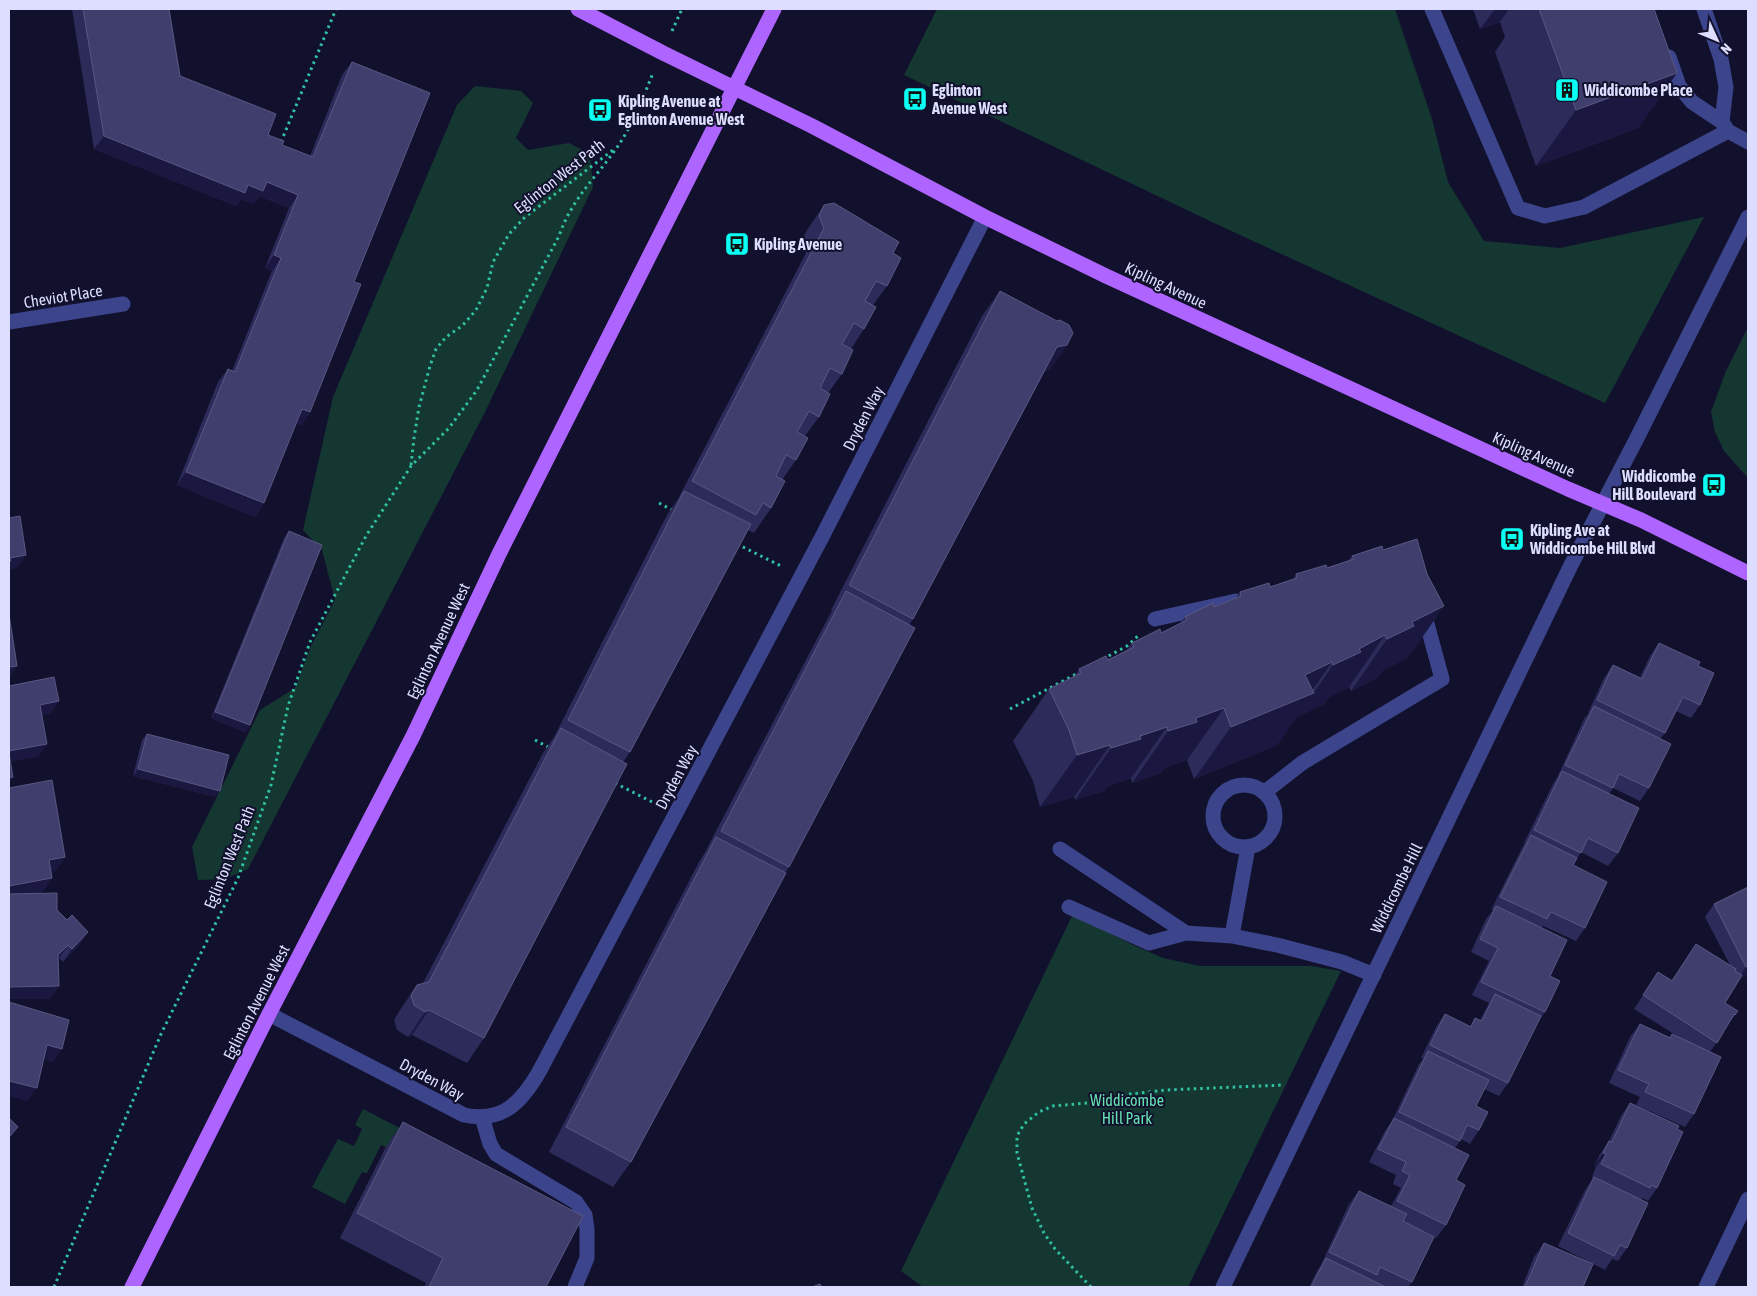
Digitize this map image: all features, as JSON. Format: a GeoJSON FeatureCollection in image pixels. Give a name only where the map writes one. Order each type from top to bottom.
{"type":"FeatureCollection","features":[{"type":"Feature","properties":{"kind":"main road","name":"Kipling Avenue"},"geometry":{"type":"LineString","coordinates":[[578,9],[812,126],[985,217],[1106,276],[1373,400],[1642,520],[1748,573]]}},
{"type":"Feature","properties":{"kind":"main road","name":"Eglinton Avenue West"},"geometry":{"type":"LineString","coordinates":[[132,1287],[269,1014],[413,736],[499,554],[774,9]]}},
{"type":"Feature","properties":{"kind":"street"},"geometry":{"type":"LineString","coordinates":[[1432,9],[1518,208],[1545,216],[1584,207],[1725,127]]}},
{"type":"Feature","properties":{"kind":"street"},"geometry":{"type":"LineString","coordinates":[[1704,9],[1721,59],[1726,88],[1725,127]]}},
{"type":"Feature","properties":{"kind":"street"},"geometry":{"type":"LineString","coordinates":[[1664,43],[1679,86],[1692,102],[1748,142]]}},
{"type":"Feature","properties":{"kind":"street","name":"Dryden Way"},"geometry":{"type":"LineString","coordinates":[[269,1014],[464,1115],[482,1117],[501,1113],[517,1104],[529,1090],[676,815],[801,577],[985,217]]}},
{"type":"Feature","properties":{"kind":"street"},"geometry":{"type":"LineString","coordinates":[[1603,504],[1748,217]]}},
{"type":"Feature","properties":{"kind":"street","name":"Cheviot Place"},"geometry":{"type":"LineString","coordinates":[[9,322],[123,304]]}},
{"type":"Feature","properties":{"kind":"street","name":"Widdicombe Hill"},"geometry":{"type":"LineString","coordinates":[[1224,1287],[1571,565],[1603,504]]}},
{"type":"Feature","properties":{"kind":"street"},"geometry":{"type":"LineString","coordinates":[[1155,619],[1252,598]]}},
{"type":"Feature","properties":{"kind":"street"},"geometry":{"type":"LineString","coordinates":[[1265,792],[1302,763],[1442,679],[1423,607],[1418,599]]}},
{"type":"Feature","properties":{"kind":"street"},"geometry":{"type":"LineString","coordinates":[[1244,784],[1255,786],[1265,792],[1275,807],[1275,825],[1265,840],[1248,847],[1237,846],[1227,842],[1219,834],[1214,824],[1213,812],[1216,801],[1233,786],[1244,784]]}},
{"type":"Feature","properties":{"kind":"street"},"geometry":{"type":"LineString","coordinates":[[1232,936],[1248,847]]}},
{"type":"Feature","properties":{"kind":"street"},"geometry":{"type":"LineString","coordinates":[[1060,850],[1186,933]]}},
{"type":"Feature","properties":{"kind":"street"},"geometry":{"type":"LineString","coordinates":[[1070,907],[1149,943],[1186,933],[1232,936],[1277,945],[1342,962],[1374,975]]}},
{"type":"Feature","properties":{"kind":"street"},"geometry":{"type":"LineString","coordinates":[[482,1117],[490,1144],[496,1154],[576,1202],[585,1215],[587,1258],[575,1287]]}},
{"type":"Feature","properties":{"kind":"street"},"geometry":{"type":"LineString","coordinates":[[1706,1287],[1748,1199]]}},
{"type":"Feature","properties":{"kind":"path"},"geometry":{"type":"LineString","coordinates":[[280,142],[336,9]]}},
{"type":"Feature","properties":{"kind":"path","name":"Eglinton West Path"},"geometry":{"type":"LineString","coordinates":[[54,1287],[161,1034],[238,878],[271,785],[288,706],[310,642],[366,536],[411,466],[449,428],[477,390],[559,236],[565,218],[575,201],[618,146],[632,121]]}},
{"type":"Feature","properties":{"kind":"path","name":"Eglinton West Path"},"geometry":{"type":"LineString","coordinates":[[411,466],[419,407],[436,349],[446,337],[462,326],[476,310],[487,288],[493,262],[509,234],[525,217],[618,146]]}},
{"type":"Feature","properties":{"kind":"path"},"geometry":{"type":"LineString","coordinates":[[659,503],[676,512]]}},
{"type":"Feature","properties":{"kind":"path"},"geometry":{"type":"LineString","coordinates":[[729,540],[801,577]]}},
{"type":"Feature","properties":{"kind":"path"},"geometry":{"type":"LineString","coordinates":[[1102,660],[1127,646],[1155,619]]}},
{"type":"Feature","properties":{"kind":"path"},"geometry":{"type":"LineString","coordinates":[[1010,709],[1086,668]]}},
{"type":"Feature","properties":{"kind":"path"},"geometry":{"type":"LineString","coordinates":[[535,740],[552,749]]}},
{"type":"Feature","properties":{"kind":"path"},"geometry":{"type":"LineString","coordinates":[[613,782],[676,815]]}},
{"type":"Feature","properties":{"kind":"path"},"geometry":{"type":"LineString","coordinates":[[1091,1287],[1055,1250],[1032,1208],[1017,1153],[1017,1136],[1024,1124],[1038,1112],[1053,1106],[1099,1102],[1130,1094],[1166,1090],[1283,1085]]}},
{"type":"Feature","properties":{"kind":"green space"},"geometry":{"type":"Polygon","coordinates":[[[937,9],[1395,9],[1432,119],[1448,182],[1484,241],[1560,248],[1704,217],[1605,403],[1212,222],[904,75],[937,9]]]}},
{"type":"Feature","properties":{"kind":"green space"},"geometry":{"type":"Polygon","coordinates":[[[475,86],[521,91],[533,103],[516,138],[528,150],[569,143],[590,154],[593,187],[484,414],[248,869],[225,879],[198,880],[192,847],[260,710],[295,688],[311,646],[335,600],[322,550],[303,530],[333,397],[457,105],[475,86]]]}},
{"type":"Feature","properties":{"kind":"green space"},"geometry":{"type":"Polygon","coordinates":[[[1748,327],[1748,478],[1724,451],[1715,432],[1711,412],[1726,371],[1748,327]]]}},
{"type":"Feature","properties":{"kind":"green space","name":"Widdicombe Hill Park"},"geometry":{"type":"Polygon","coordinates":[[[1073,914],[1163,958],[1200,966],[1311,966],[1341,971],[1188,1287],[923,1287],[901,1271],[1073,914]]]}},
{"type":"Feature","properties":{"kind":"green space"},"geometry":{"type":"Polygon","coordinates":[[[363,1109],[450,1154],[437,1172],[381,1145],[367,1173],[362,1172],[345,1204],[312,1187],[338,1139],[354,1146],[362,1129],[355,1125],[363,1109]]]}},
{"type":"Feature","properties":{"kind":"building"},"geometry":{"type":"Polygon","coordinates":[[[83,9],[169,9],[180,76],[276,114],[268,135],[284,141],[282,145],[313,157],[352,62],[430,93],[354,282],[361,284],[310,412],[302,409],[264,503],[186,472],[228,369],[235,372],[281,258],[274,255],[298,195],[267,182],[263,191],[248,185],[245,193],[104,136],[83,9]]]}},
{"type":"Feature","properties":{"kind":"building"},"geometry":{"type":"Polygon","coordinates":[[[1539,9],[1654,9],[1677,73],[1576,110],[1539,9]]]}},
{"type":"Feature","properties":{"kind":"building"},"geometry":{"type":"Polygon","coordinates":[[[834,203],[899,242],[893,253],[901,258],[887,286],[876,281],[865,301],[876,307],[864,329],[854,323],[842,344],[853,350],[842,374],[830,368],[820,388],[830,394],[819,417],[809,411],[797,432],[808,438],[796,460],[786,455],[776,476],[785,481],[771,508],[763,503],[756,515],[692,481],[824,228],[819,216],[824,205],[834,203]]]}},
{"type":"Feature","properties":{"kind":"building"},"geometry":{"type":"Polygon","coordinates":[[[1000,291],[1057,321],[1060,320],[1069,325],[1073,333],[1067,345],[1057,347],[913,619],[849,585],[1000,291]]]}},
{"type":"Feature","properties":{"kind":"building"},"geometry":{"type":"Polygon","coordinates":[[[684,491],[751,524],[630,752],[568,720],[684,491]]]}},
{"type":"Feature","properties":{"kind":"building"},"geometry":{"type":"Polygon","coordinates":[[[20,516],[26,555],[10,558],[11,561],[9,561],[9,518],[20,516]]]}},
{"type":"Feature","properties":{"kind":"building"},"geometry":{"type":"Polygon","coordinates":[[[289,531],[322,545],[250,725],[215,712],[289,531]]]}},
{"type":"Feature","properties":{"kind":"building"},"geometry":{"type":"Polygon","coordinates":[[[1417,539],[1427,574],[1444,606],[1412,622],[1414,626],[1387,639],[1385,635],[1359,649],[1361,652],[1333,665],[1332,662],[1305,675],[1314,693],[1231,727],[1224,708],[1196,718],[1197,722],[1168,731],[1167,727],[1140,736],[1141,739],[1111,748],[1110,745],[1077,755],[1069,730],[1049,689],[1081,673],[1079,669],[1106,656],[1108,660],[1134,647],[1132,643],[1160,629],[1161,633],[1187,620],[1185,617],[1213,603],[1214,607],[1241,596],[1240,592],[1269,583],[1270,587],[1297,578],[1296,574],[1326,565],[1327,568],[1354,559],[1352,556],[1382,546],[1383,550],[1417,539]]]}},
{"type":"Feature","properties":{"kind":"building"},"geometry":{"type":"Polygon","coordinates":[[[846,591],[915,628],[789,867],[721,831],[846,591]]]}},
{"type":"Feature","properties":{"kind":"building"},"geometry":{"type":"Polygon","coordinates":[[[9,614],[17,666],[9,667],[9,614]]]}},
{"type":"Feature","properties":{"kind":"building"},"geometry":{"type":"Polygon","coordinates":[[[1659,643],[1700,662],[1698,666],[1714,673],[1700,705],[1683,697],[1665,733],[1597,700],[1613,665],[1642,679],[1659,643]]]}},
{"type":"Feature","properties":{"kind":"building"},"geometry":{"type":"Polygon","coordinates":[[[54,677],[59,701],[40,705],[47,744],[9,751],[9,686],[54,677]]]}},
{"type":"Feature","properties":{"kind":"building"},"geometry":{"type":"Polygon","coordinates":[[[1594,706],[1671,744],[1649,788],[1619,774],[1613,788],[1565,765],[1594,706]]]}},
{"type":"Feature","properties":{"kind":"building"},"geometry":{"type":"Polygon","coordinates":[[[561,728],[627,764],[484,1038],[429,1010],[425,1012],[414,1005],[411,995],[417,985],[429,982],[561,728]]]}},
{"type":"Feature","properties":{"kind":"building"},"geometry":{"type":"Polygon","coordinates":[[[147,734],[229,755],[220,791],[138,769],[147,734]]]}},
{"type":"Feature","properties":{"kind":"building"},"geometry":{"type":"Polygon","coordinates":[[[9,753],[13,777],[9,778],[9,753]]]}},
{"type":"Feature","properties":{"kind":"building"},"geometry":{"type":"Polygon","coordinates":[[[1562,771],[1639,808],[1618,853],[1588,838],[1581,853],[1534,830],[1562,771]]]}},
{"type":"Feature","properties":{"kind":"building"},"geometry":{"type":"Polygon","coordinates":[[[52,780],[65,857],[49,860],[52,878],[9,886],[9,788],[52,780]]]}},
{"type":"Feature","properties":{"kind":"building"},"geometry":{"type":"Polygon","coordinates":[[[1531,835],[1577,858],[1573,865],[1607,882],[1585,928],[1551,912],[1547,919],[1500,897],[1531,835]]]}},
{"type":"Feature","properties":{"kind":"building"},"geometry":{"type":"Polygon","coordinates":[[[716,837],[786,873],[631,1162],[566,1127],[716,837]]]}},
{"type":"Feature","properties":{"kind":"building"},"geometry":{"type":"Polygon","coordinates":[[[1748,887],[1748,966],[1746,967],[1714,904],[1748,887]]]}},
{"type":"Feature","properties":{"kind":"building"},"geometry":{"type":"Polygon","coordinates":[[[57,893],[57,910],[67,920],[72,915],[88,932],[72,949],[68,945],[58,955],[59,986],[9,987],[9,894],[57,893]]]}},
{"type":"Feature","properties":{"kind":"building"},"geometry":{"type":"Polygon","coordinates":[[[1496,906],[1567,940],[1550,976],[1560,981],[1545,1012],[1481,982],[1498,948],[1480,939],[1496,906]]]}},
{"type":"Feature","properties":{"kind":"building"},"geometry":{"type":"Polygon","coordinates":[[[1696,944],[1736,969],[1735,971],[1742,975],[1725,1003],[1738,1011],[1734,1014],[1717,1043],[1643,995],[1658,972],[1672,981],[1696,944]]]}},
{"type":"Feature","properties":{"kind":"building"},"geometry":{"type":"Polygon","coordinates":[[[1495,994],[1541,1016],[1508,1083],[1430,1045],[1445,1014],[1471,1027],[1475,1018],[1482,1021],[1495,994]]]}},
{"type":"Feature","properties":{"kind":"building"},"geometry":{"type":"Polygon","coordinates":[[[9,1002],[69,1020],[62,1049],[47,1045],[37,1088],[9,1081],[9,1002]]]}},
{"type":"Feature","properties":{"kind":"building"},"geometry":{"type":"Polygon","coordinates":[[[1640,1024],[1670,1038],[1672,1034],[1721,1057],[1694,1114],[1645,1092],[1649,1084],[1618,1070],[1640,1024]]]}},
{"type":"Feature","properties":{"kind":"building"},"geometry":{"type":"Polygon","coordinates":[[[1428,1051],[1489,1080],[1476,1106],[1488,1112],[1479,1130],[1467,1125],[1460,1141],[1399,1112],[1428,1051]]]}},
{"type":"Feature","properties":{"kind":"building"},"geometry":{"type":"Polygon","coordinates":[[[1630,1103],[1679,1126],[1677,1129],[1683,1132],[1657,1188],[1651,1185],[1650,1188],[1601,1164],[1606,1154],[1603,1153],[1609,1141],[1612,1142],[1630,1103]]]}},
{"type":"Feature","properties":{"kind":"building"},"geometry":{"type":"Polygon","coordinates":[[[9,1118],[18,1127],[9,1137],[9,1118]]]}},
{"type":"Feature","properties":{"kind":"building"},"geometry":{"type":"Polygon","coordinates":[[[1394,1118],[1469,1155],[1456,1180],[1465,1185],[1446,1225],[1397,1201],[1410,1175],[1402,1171],[1406,1162],[1378,1149],[1394,1118]]]}},
{"type":"Feature","properties":{"kind":"building"},"geometry":{"type":"Polygon","coordinates":[[[403,1122],[583,1216],[546,1287],[429,1287],[443,1258],[357,1213],[403,1122]]]}},
{"type":"Feature","properties":{"kind":"building"},"geometry":{"type":"Polygon","coordinates":[[[1594,1177],[1648,1203],[1627,1248],[1620,1245],[1614,1256],[1568,1233],[1594,1177]]]}},
{"type":"Feature","properties":{"kind":"building"},"geometry":{"type":"Polygon","coordinates":[[[1359,1191],[1407,1214],[1403,1221],[1434,1237],[1412,1282],[1380,1267],[1377,1275],[1329,1252],[1359,1191]]]}},
{"type":"Feature","properties":{"kind":"building"},"geometry":{"type":"Polygon","coordinates":[[[1544,1243],[1593,1264],[1583,1287],[1525,1287],[1544,1243]]]}},
{"type":"Feature","properties":{"kind":"building"},"geometry":{"type":"Polygon","coordinates":[[[1326,1258],[1386,1287],[1311,1287],[1326,1258]]]}},
{"type":"Feature","properties":{"kind":"place","name":"Widdicombe Place"},"geometry":{"type":"Point","coordinates":[1567,90]}},
{"type":"Feature","properties":{"kind":"place","name":"Eglinton Avenue West"},"geometry":{"type":"Point","coordinates":[915,99]}},
{"type":"Feature","properties":{"kind":"place","name":"Kipling Avenue at Eglinton Avenue West"},"geometry":{"type":"Point","coordinates":[600,110]}},
{"type":"Feature","properties":{"kind":"place","name":"Kipling Avenue"},"geometry":{"type":"Point","coordinates":[737,244]}},
{"type":"Feature","properties":{"kind":"place","name":"Widdicombe Hill Boulevard"},"geometry":{"type":"Point","coordinates":[1714,485]}},
{"type":"Feature","properties":{"kind":"place","name":"Kipling Ave at Widdicombe Hill Blvd"},"geometry":{"type":"Point","coordinates":[1512,539]}}]}
